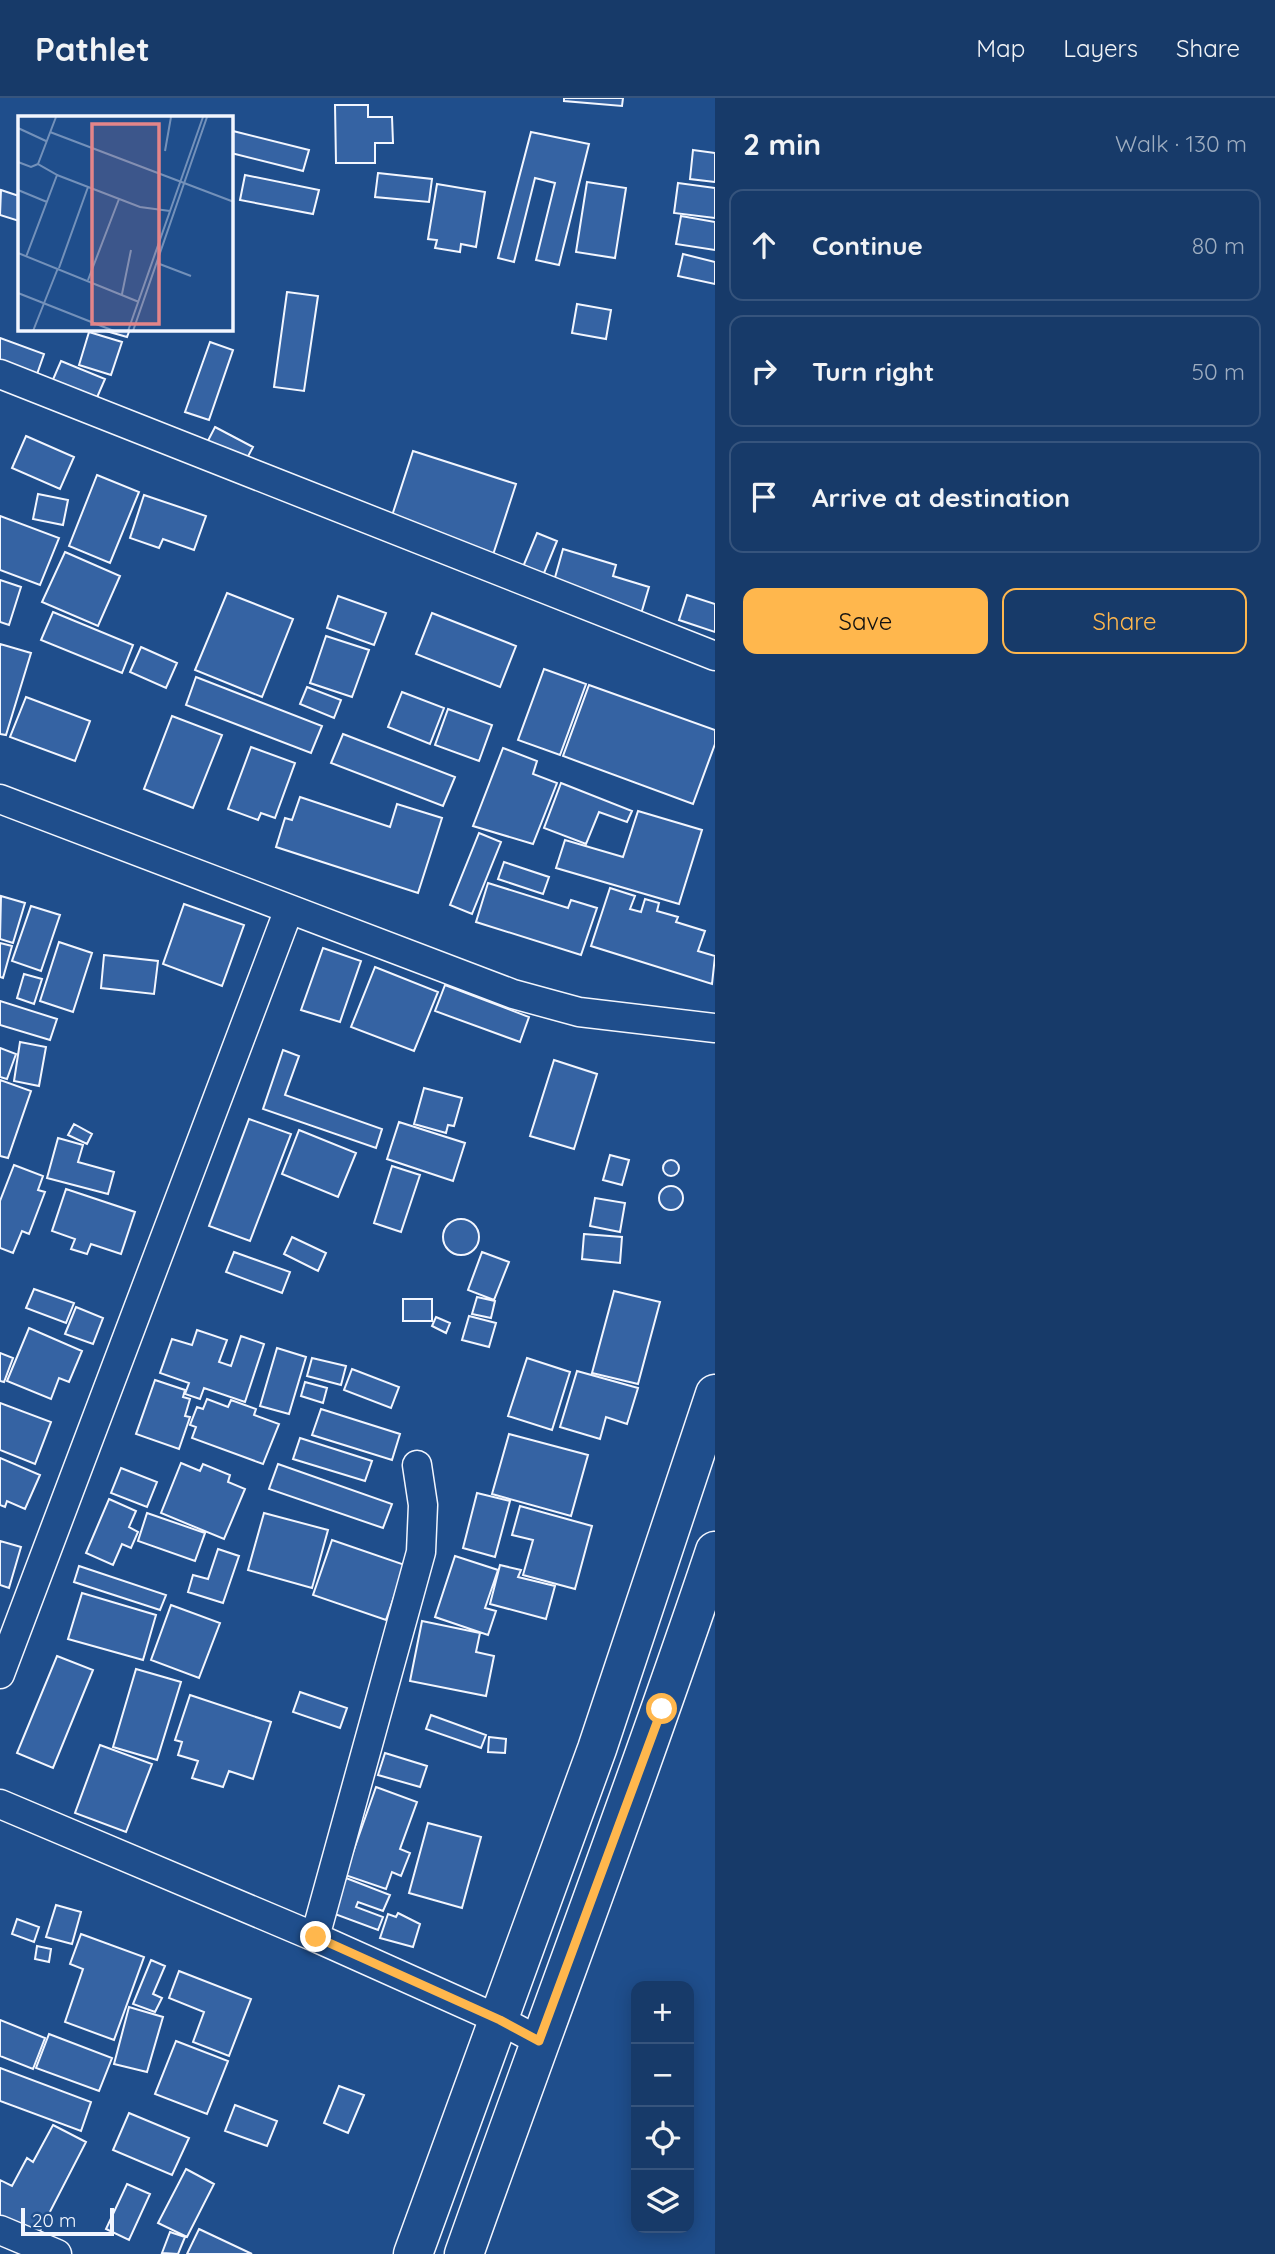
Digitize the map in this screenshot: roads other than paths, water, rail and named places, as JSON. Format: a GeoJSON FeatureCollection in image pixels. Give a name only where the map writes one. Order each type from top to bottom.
{"type":"FeatureCollection","features":[{"type":"Feature","properties":{"kind":"main road"},"geometry":{"type":"LineString","coordinates":[[413,2254],[597,1749],[715,1394]]}},
{"type":"Feature","properties":{"kind":"main road"},"geometry":{"type":"LineString","coordinates":[[464,2254],[539,2041],[662,1709],[706,1609],[715,1551]]}},
{"type":"Feature","properties":{"kind":"street"},"geometry":{"type":"LineString","coordinates":[[0,374],[715,656]]}},
{"type":"Feature","properties":{"kind":"street"},"geometry":{"type":"LineString","coordinates":[[0,800],[526,998],[579,1012],[715,1028]]}},
{"type":"Feature","properties":{"kind":"street"},"geometry":{"type":"LineString","coordinates":[[0,1674],[289,909]]}},
{"type":"Feature","properties":{"kind":"street"},"geometry":{"type":"LineString","coordinates":[[316,1937],[421,1552],[423,1505],[417,1465]]}},
{"type":"Feature","properties":{"kind":"street"},"geometry":{"type":"LineString","coordinates":[[0,1804],[316,1937],[500,2020],[539,2041]]}},
{"type":"Feature","properties":{"kind":"street"},"geometry":{"type":"LineString","coordinates":[[0,2230],[57,2254]]}}]}
